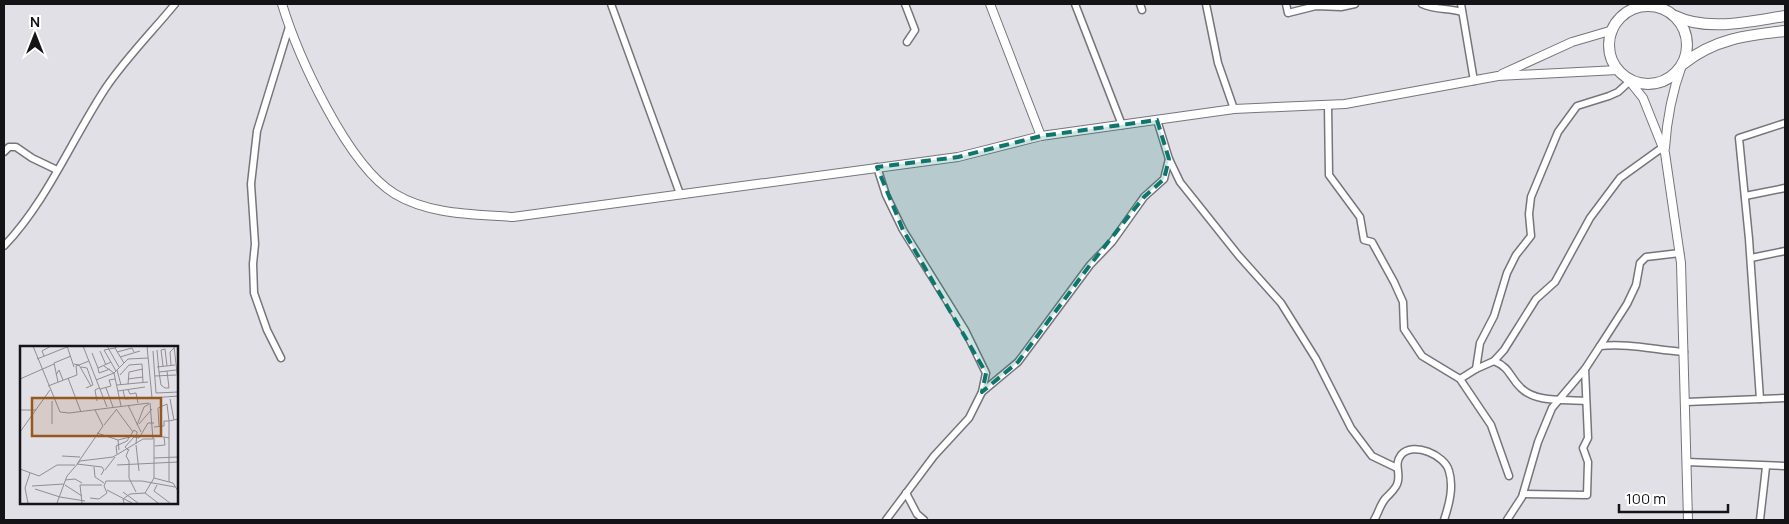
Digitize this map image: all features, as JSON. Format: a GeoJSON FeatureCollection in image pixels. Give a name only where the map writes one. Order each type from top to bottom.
{"type":"FeatureCollection","features":[{"type":"Feature","properties":{"kind":"main road"},"geometry":{"type":"LineString","coordinates":[[1626,4],[1615,26],[1609,46],[1618,70],[1629,80],[1639,83],[1652,84],[1664,81],[1703,49],[1726,40],[1785,30]]}},
{"type":"Feature","properties":{"kind":"main road"},"geometry":{"type":"LineString","coordinates":[[1666,4],[1683,28],[1687,40],[1687,53],[1682,65]]}},
{"type":"Feature","properties":{"kind":"main road"},"geometry":{"type":"LineString","coordinates":[[1615,26],[1627,13],[1639,7],[1652,6],[1665,10],[1676,17],[1706,24],[1723,24],[1785,16]]}},
{"type":"Feature","properties":{"kind":"street"},"geometry":{"type":"LineString","coordinates":[[4,246],[15,234],[57,170],[106,89],[175,4]]}},
{"type":"Feature","properties":{"kind":"street"},"geometry":{"type":"LineString","coordinates":[[282,4],[289,27],[330,115],[368,170],[394,194],[425,207],[460,213],[513,217],[578,210],[680,194],[958,157],[1041,136],[1234,109],[1345,104],[1498,76],[1618,70]]}},
{"type":"Feature","properties":{"kind":"street"},"geometry":{"type":"LineString","coordinates":[[611,4],[680,194]]}},
{"type":"Feature","properties":{"kind":"street"},"geometry":{"type":"LineString","coordinates":[[905,4],[914,30],[907,42]]}},
{"type":"Feature","properties":{"kind":"street"},"geometry":{"type":"LineString","coordinates":[[990,4],[1041,136]]}},
{"type":"Feature","properties":{"kind":"street"},"geometry":{"type":"LineString","coordinates":[[1075,4],[1122,125]]}},
{"type":"Feature","properties":{"kind":"street"},"geometry":{"type":"LineString","coordinates":[[1206,4],[1218,63],[1234,109]]}},
{"type":"Feature","properties":{"kind":"street"},"geometry":{"type":"LineString","coordinates":[[1286,4],[1288,13],[1316,6],[1341,7],[1355,4]]}},
{"type":"Feature","properties":{"kind":"street"},"geometry":{"type":"LineString","coordinates":[[1422,4],[1432,8],[1448,8],[1462,12]]}},
{"type":"Feature","properties":{"kind":"street"},"geometry":{"type":"LineString","coordinates":[[1461,4],[1474,81]]}},
{"type":"Feature","properties":{"kind":"street"},"geometry":{"type":"LineString","coordinates":[[1498,76],[1572,42],[1615,26]]}},
{"type":"Feature","properties":{"kind":"street"},"geometry":{"type":"LineString","coordinates":[[281,358],[267,330],[254,293],[253,264],[255,244],[251,184],[257,131],[289,27]]}},
{"type":"Feature","properties":{"kind":"street"},"geometry":{"type":"LineString","coordinates":[[1664,150],[1673,90],[1682,65]]}},
{"type":"Feature","properties":{"kind":"street"},"geometry":{"type":"LineString","coordinates":[[1476,369],[1480,343],[1494,316],[1507,274],[1516,255],[1531,236],[1528,214],[1531,197],[1558,132],[1577,106],[1614,94],[1629,80],[1643,98],[1664,150],[1680,252],[1686,402],[1688,520]]}},
{"type":"Feature","properties":{"kind":"street"},"geometry":{"type":"LineString","coordinates":[[1328,105],[1329,175],[1360,217],[1364,240],[1372,242],[1394,282],[1403,302],[1404,329],[1422,356],[1460,379],[1491,425],[1509,476]]}},
{"type":"Feature","properties":{"kind":"street"},"geometry":{"type":"LineString","coordinates":[[1157,120],[1169,158],[1180,182],[1239,256],[1281,303],[1316,358],[1351,428],[1372,456],[1397,468]]}},
{"type":"Feature","properties":{"kind":"street"},"geometry":{"type":"LineString","coordinates":[[1760,399],[1751,258],[1739,138],[1785,123]]}},
{"type":"Feature","properties":{"kind":"street"},"geometry":{"type":"LineString","coordinates":[[4,152],[9,147],[16,147],[32,158],[57,170]]}},
{"type":"Feature","properties":{"kind":"street"},"geometry":{"type":"LineString","coordinates":[[1460,379],[1494,361],[1504,350],[1536,299],[1555,282],[1590,218],[1620,178],[1664,150]]}},
{"type":"Feature","properties":{"kind":"street"},"geometry":{"type":"LineString","coordinates":[[982,392],[1018,362],[1090,265],[1112,242],[1144,198],[1164,180],[1169,158]]}},
{"type":"Feature","properties":{"kind":"street"},"geometry":{"type":"LineString","coordinates":[[877,167],[886,195],[903,230],[965,330],[986,373],[982,392],[969,418],[934,456],[886,520]]}},
{"type":"Feature","properties":{"kind":"street"},"geometry":{"type":"LineString","coordinates":[[1745,196],[1785,188]]}},
{"type":"Feature","properties":{"kind":"street"},"geometry":{"type":"LineString","coordinates":[[1751,258],[1785,251]]}},
{"type":"Feature","properties":{"kind":"street"},"geometry":{"type":"LineString","coordinates":[[1508,520],[1523,494],[1543,428],[1558,399],[1585,369],[1627,304],[1636,285],[1640,263],[1646,257],[1680,252]]}},
{"type":"Feature","properties":{"kind":"street"},"geometry":{"type":"LineString","coordinates":[[1600,346],[1642,346],[1658,350],[1684,352]]}},
{"type":"Feature","properties":{"kind":"street"},"geometry":{"type":"LineString","coordinates":[[1494,361],[1505,366],[1521,389],[1534,397],[1585,401]]}},
{"type":"Feature","properties":{"kind":"street"},"geometry":{"type":"LineString","coordinates":[[1523,494],[1587,495],[1588,462],[1583,448],[1588,438],[1585,369]]}},
{"type":"Feature","properties":{"kind":"street"},"geometry":{"type":"LineString","coordinates":[[1686,402],[1785,398]]}},
{"type":"Feature","properties":{"kind":"street"},"geometry":{"type":"LineString","coordinates":[[1374,520],[1383,501],[1399,480],[1396,464],[1408,449],[1425,451],[1442,460],[1449,470],[1451,486],[1444,520]]}},
{"type":"Feature","properties":{"kind":"street"},"geometry":{"type":"LineString","coordinates":[[1687,462],[1766,467],[1785,466]]}},
{"type":"Feature","properties":{"kind":"street"},"geometry":{"type":"LineString","coordinates":[[1760,520],[1766,467]]}},
{"type":"Feature","properties":{"kind":"street"},"geometry":{"type":"LineString","coordinates":[[906,493],[917,514],[924,520]]}},
{"type":"Feature","properties":{"kind":"highlighted area"},"geometry":{"type":"Polygon","coordinates":[[[1157,120],[1169,159],[1164,179],[1144,197],[1090,265],[1018,362],[982,392],[986,373],[903,230],[877,167],[958,157],[1041,136],[1157,120]]]}}]}
